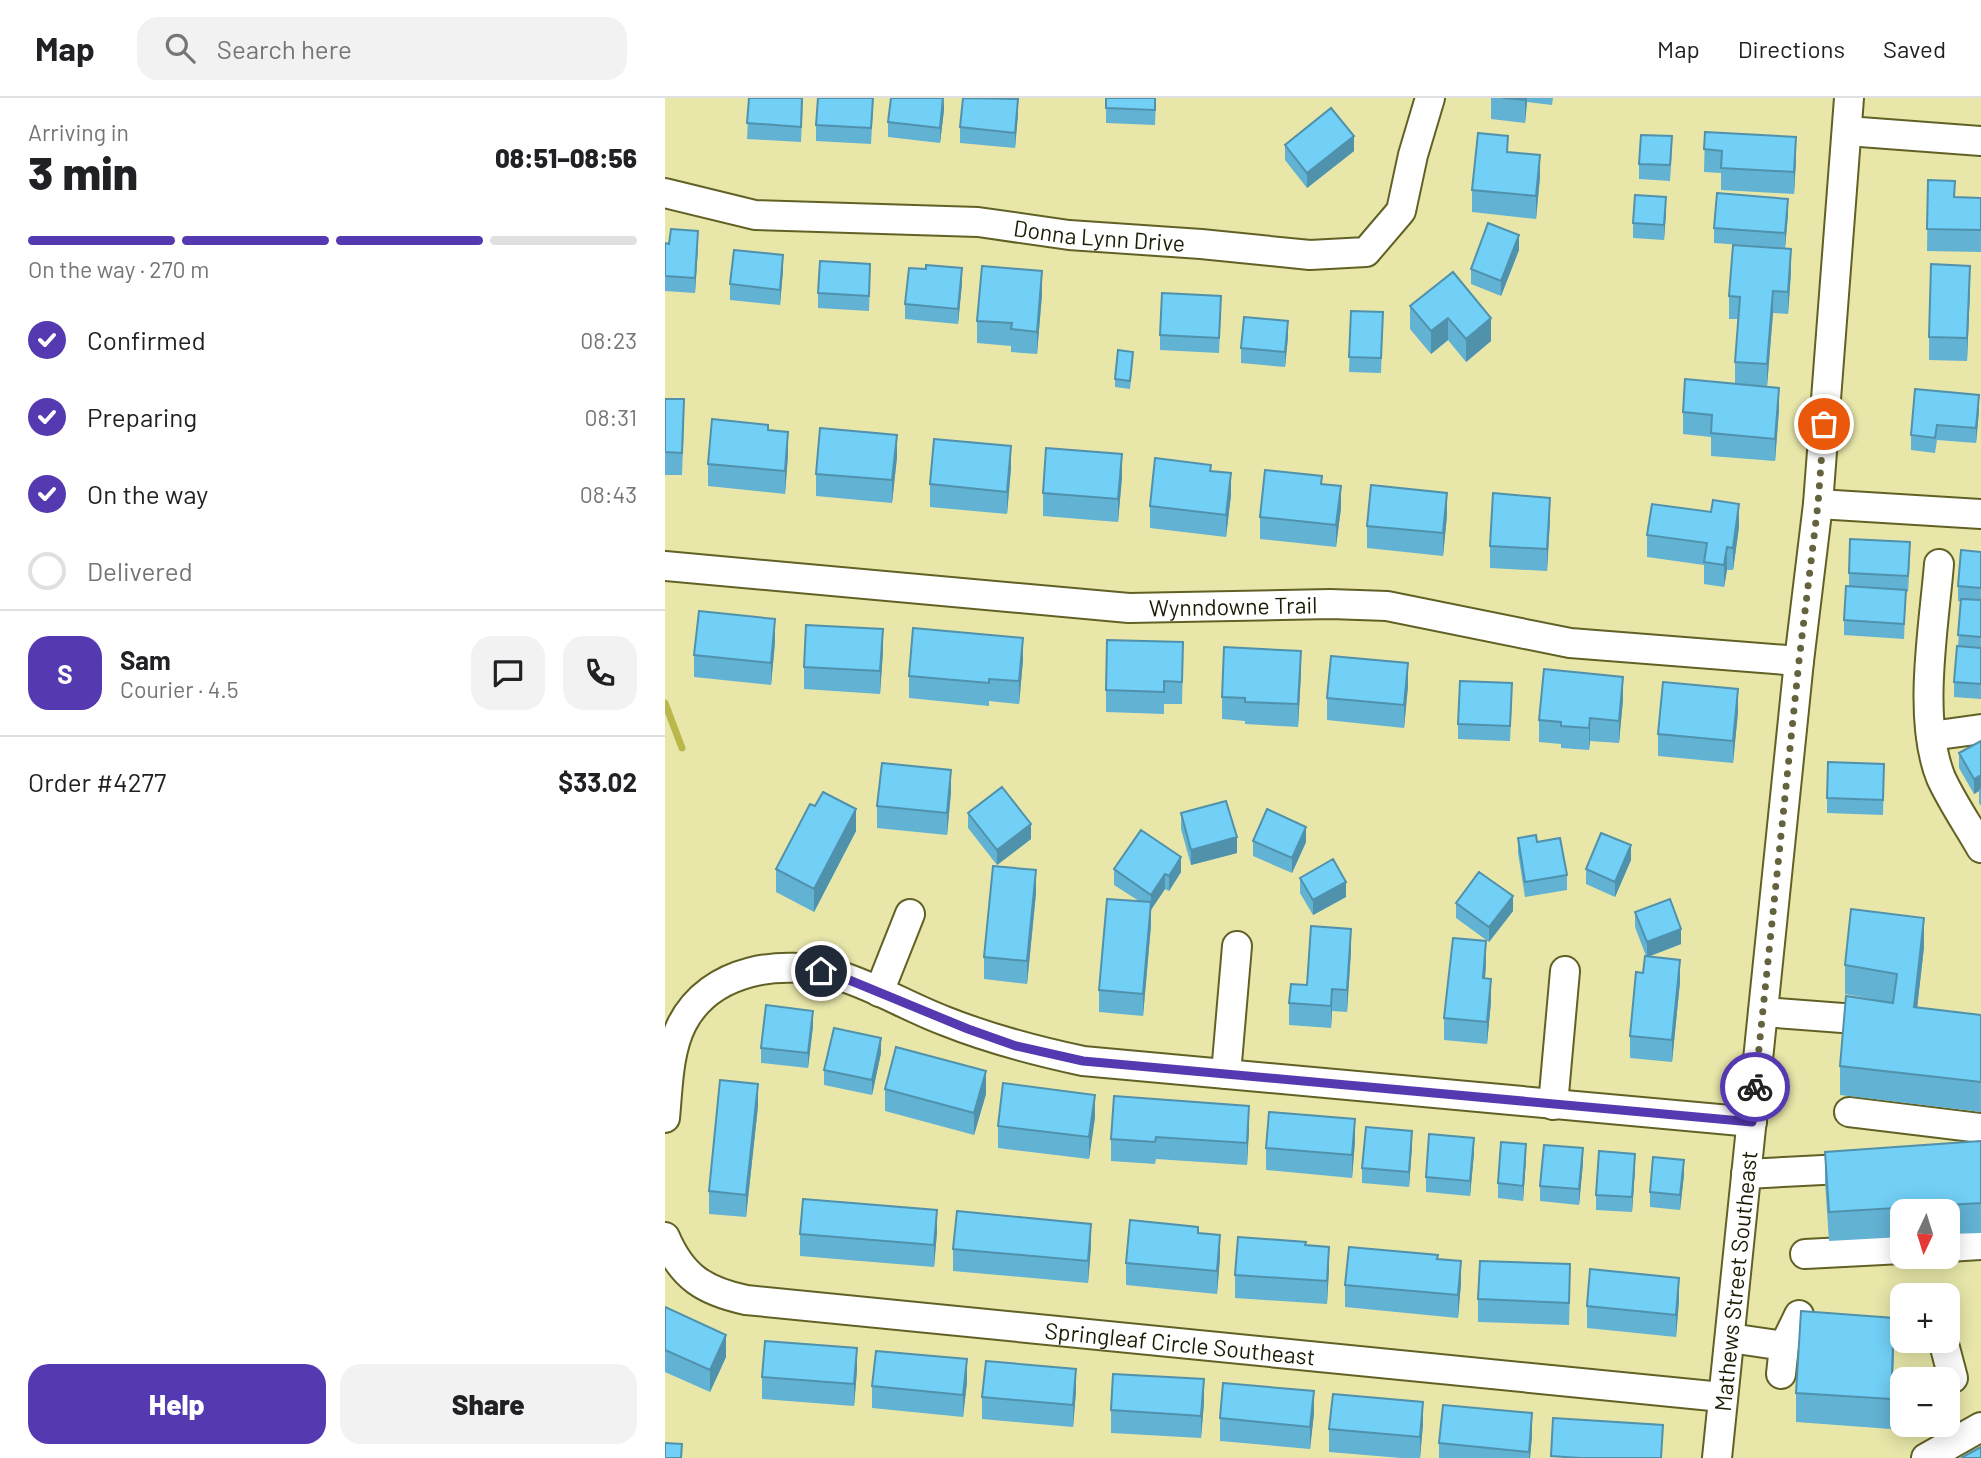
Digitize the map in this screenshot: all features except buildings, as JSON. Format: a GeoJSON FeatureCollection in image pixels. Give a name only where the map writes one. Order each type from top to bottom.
{"type":"FeatureCollection","features":[{"type":"Feature","properties":{"kind":"street","name":"Donna Lynn Drive"},"geometry":{"type":"LineString","coordinates":[[665,193],[755,215],[978,222],[1069,235],[1310,255],[1366,252],[1401,211],[1413,155],[1430,98]]}},
{"type":"Feature","properties":{"kind":"street","name":"Mathews Street Southeast"},"geometry":{"type":"LineString","coordinates":[[1717,1458],[1799,661],[1818,504],[1849,98]]}},
{"type":"Feature","properties":{"kind":"street"},"geometry":{"type":"LineString","coordinates":[[1847,131],[1981,141]]}},
{"type":"Feature","properties":{"kind":"street"},"geometry":{"type":"LineString","coordinates":[[1818,504],[1981,514]]}},
{"type":"Feature","properties":{"kind":"street"},"geometry":{"type":"LineString","coordinates":[[1939,564],[1930,687],[1931,736],[1941,776],[1981,848]]}},
{"type":"Feature","properties":{"kind":"street","name":"Wynndowne Trail"},"geometry":{"type":"LineString","coordinates":[[665,566],[1129,608],[1331,604],[1387,606],[1570,643],[1799,661]]}},
{"type":"Feature","properties":{"kind":"street"},"geometry":{"type":"LineString","coordinates":[[1931,736],[1981,729]]}},
{"type":"Feature","properties":{"kind":"street"},"geometry":{"type":"LineString","coordinates":[[879,992],[910,914]]}},
{"type":"Feature","properties":{"kind":"street"},"geometry":{"type":"LineString","coordinates":[[1226,1074],[1237,946]]}},
{"type":"Feature","properties":{"kind":"street"},"geometry":{"type":"LineString","coordinates":[[665,1118],[672,1056],[682,1024],[702,995],[736,976],[769,968],[804,968],[837,975],[943,1021],[1016,1046],[1083,1061],[1752,1122]]}},
{"type":"Feature","properties":{"kind":"street"},"geometry":{"type":"LineString","coordinates":[[1553,1105],[1565,971]]}},
{"type":"Feature","properties":{"kind":"street"},"geometry":{"type":"LineString","coordinates":[[1763,1012],[1805,1028],[1894,1022]]}},
{"type":"Feature","properties":{"kind":"street"},"geometry":{"type":"LineString","coordinates":[[1849,1112],[1981,1128]]}},
{"type":"Feature","properties":{"kind":"street"},"geometry":{"type":"LineString","coordinates":[[1746,1174],[1801,1180],[1884,1167]]}},
{"type":"Feature","properties":{"kind":"street","name":"Springleaf Circle Southeast"},"geometry":{"type":"LineString","coordinates":[[665,1237],[673,1256],[696,1280],[719,1294],[746,1300],[1722,1397]]}},
{"type":"Feature","properties":{"kind":"street"},"geometry":{"type":"LineString","coordinates":[[1960,1246],[1981,1245]]}},
{"type":"Feature","properties":{"kind":"street"},"geometry":{"type":"LineString","coordinates":[[1805,1255],[1890,1250]]}},
{"type":"Feature","properties":{"kind":"street"},"geometry":{"type":"LineString","coordinates":[[1781,1374],[1784,1346],[1799,1315]]}},
{"type":"Feature","properties":{"kind":"street"},"geometry":{"type":"LineString","coordinates":[[1730,1338],[1784,1346]]}},
{"type":"Feature","properties":{"kind":"street"},"geometry":{"type":"LineString","coordinates":[[1926,1458],[1981,1427]]}},
{"type":"Feature","properties":{"kind":"waterway"},"geometry":{"type":"LineString","coordinates":[[665,703],[682,748]]}},
{"type":"Feature","properties":{"kind":"way so far"},"geometry":{"type":"LineString","coordinates":[[1755,1087],[1818,504],[1824,424]]}},
{"type":"Feature","properties":{"kind":"route"},"geometry":{"type":"LineString","coordinates":[[821,971],[879,992],[943,1021],[1016,1046],[1083,1061],[1752,1122],[1755,1087]]}}]}
